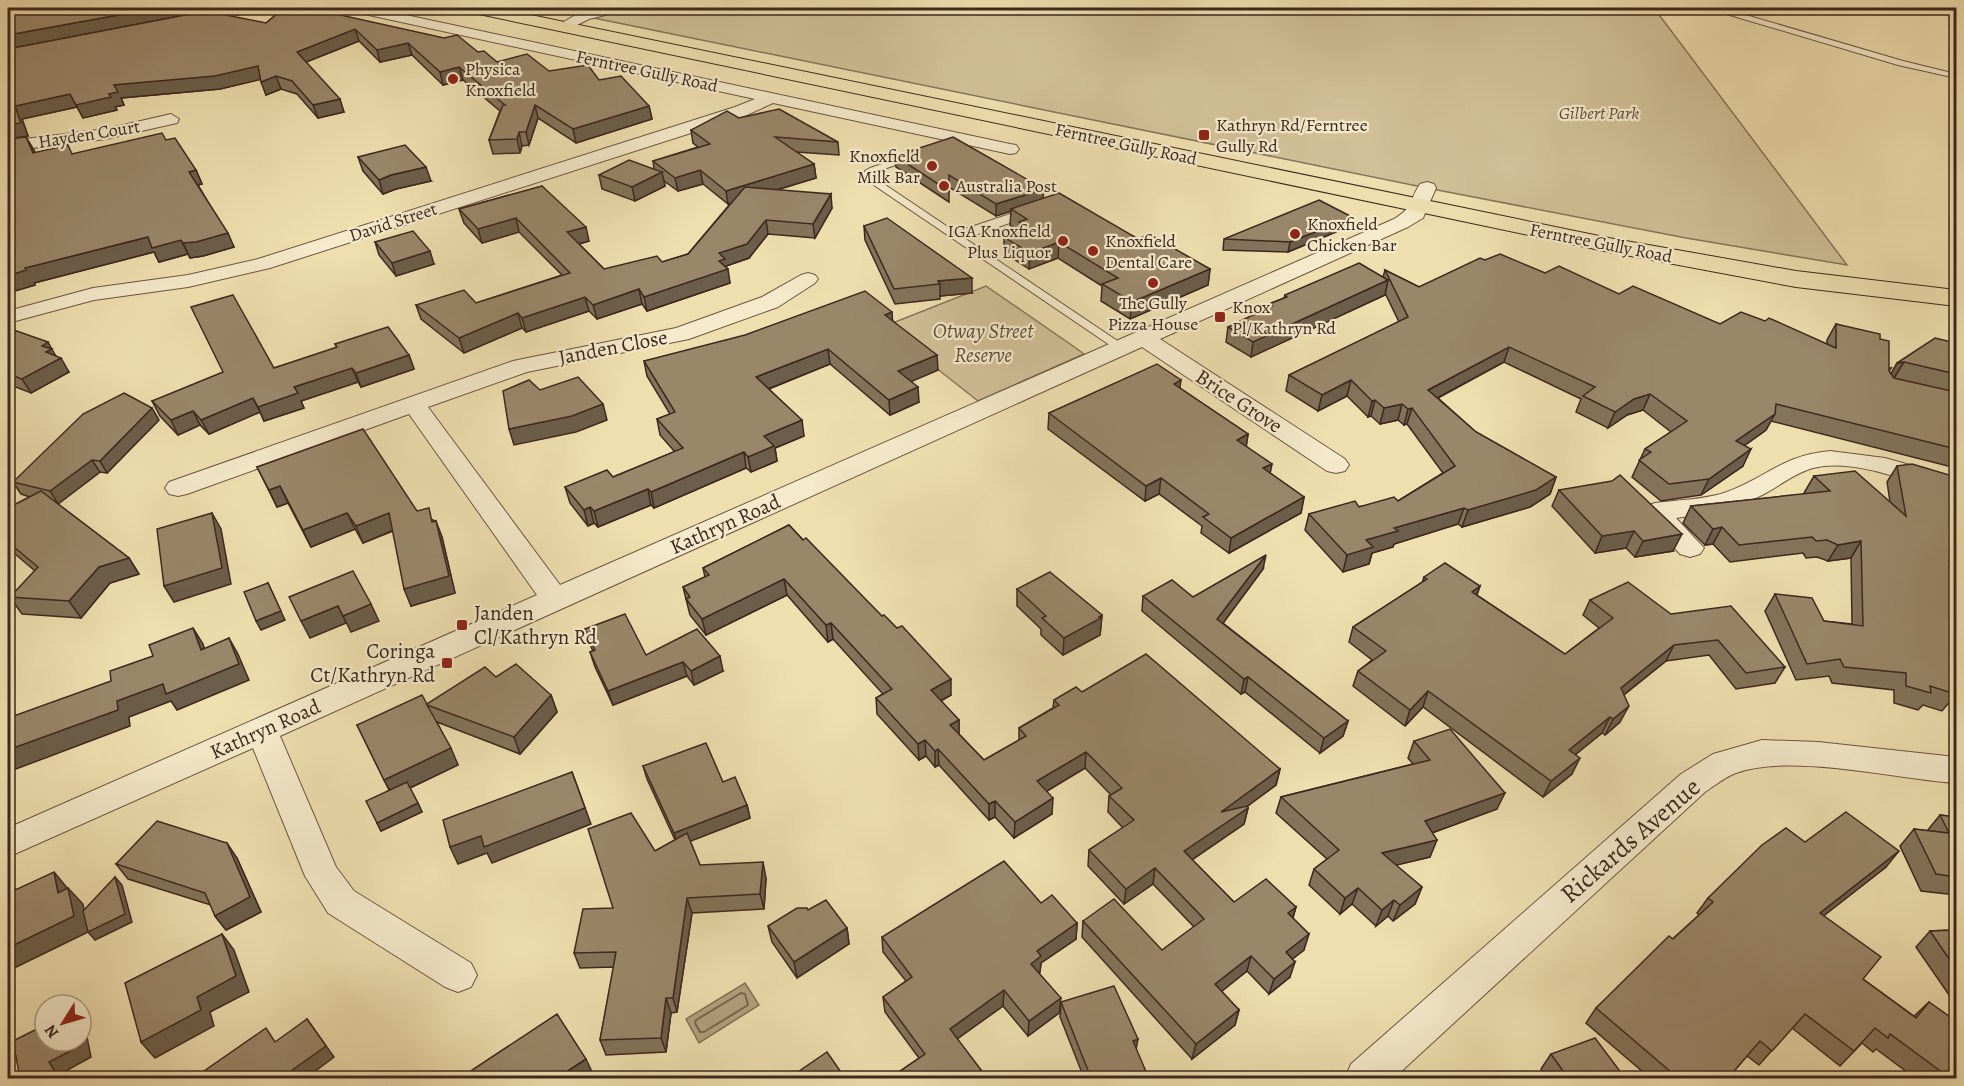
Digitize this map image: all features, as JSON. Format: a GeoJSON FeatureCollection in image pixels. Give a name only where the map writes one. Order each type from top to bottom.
{"type":"FeatureCollection","features":[{"type":"Feature","properties":{"kind":"main road","name":"Ferntree Gully Road"},"geometry":{"type":"LineString","coordinates":[[474,8],[1423,198],[1707,264],[1831,284],[1956,298]]}},
{"type":"Feature","properties":{"kind":"main road","name":"Ferntree Gully Road"},"geometry":{"type":"LineString","coordinates":[[542,8],[1052,122]]}},
{"type":"Feature","properties":{"kind":"main road","name":"Ferntree Gully Road"},"geometry":{"type":"LineString","coordinates":[[1423,198],[1806,259],[1956,278]]}},
{"type":"Feature","properties":{"kind":"street"},"geometry":{"type":"LineString","coordinates":[[175,23],[252,8]]}},
{"type":"Feature","properties":{"kind":"street","name":"Ferntree Gully Road"},"geometry":{"type":"LineString","coordinates":[[355,8],[771,98],[958,143],[1010,149]]}},
{"type":"Feature","properties":{"kind":"street"},"geometry":{"type":"LineString","coordinates":[[562,27],[584,16],[616,8]]}},
{"type":"Feature","properties":{"kind":"street","name":"David Street"},"geometry":{"type":"LineString","coordinates":[[8,317],[93,294],[188,281],[263,264],[741,111],[771,98]]}},
{"type":"Feature","properties":{"kind":"street","name":"Hayden Court"},"geometry":{"type":"LineString","coordinates":[[8,146],[106,134],[171,120]]}},
{"type":"Feature","properties":{"kind":"street","name":"Kathryn Road"},"geometry":{"type":"LineString","coordinates":[[8,843],[1401,223],[1416,214],[1423,198]]}},
{"type":"Feature","properties":{"kind":"street"},"geometry":{"type":"LineString","coordinates":[[967,233],[1053,203]]}},
{"type":"Feature","properties":{"kind":"street","name":"Janden Close"},"geometry":{"type":"LineString","coordinates":[[178,488],[413,403],[537,362],[646,343],[681,334],[770,302],[808,279]]}},
{"type":"Feature","properties":{"kind":"street","name":"Brice Grove"},"geometry":{"type":"LineString","coordinates":[[1132,343],[1336,465]]}},
{"type":"Feature","properties":{"kind":"street"},"geometry":{"type":"LineString","coordinates":[[413,403],[555,599]]}},
{"type":"Feature","properties":{"kind":"street"},"geometry":{"type":"LineString","coordinates":[[1690,548],[1646,505],[1727,500],[1749,492],[1801,463],[1827,459],[1869,464],[1956,486]]}},
{"type":"Feature","properties":{"kind":"street"},"geometry":{"type":"LineString","coordinates":[[262,730],[322,876],[335,896],[357,913],[458,975]]}},
{"type":"Feature","properties":{"kind":"street","name":"Rickards Avenue"},"geometry":{"type":"LineString","coordinates":[[1365,1078],[1693,783],[1724,763],[1743,756],[1782,753],[1956,770]]}},
{"type":"Feature","properties":{"kind":"lane"},"geometry":{"type":"LineString","coordinates":[[1716,8],[1901,63],[1956,76]]}},
{"type":"Feature","properties":{"kind":"lane"},"geometry":{"type":"LineString","coordinates":[[920,155],[870,171],[867,175],[871,182],[1132,343]]}},
{"type":"Feature","properties":{"kind":"green space","name":"Gilbert Park"},"geometry":{"type":"Polygon","coordinates":[[[616,8],[1654,8],[1847,265],[1686,238],[1427,188],[584,16],[616,8]]]}},
{"type":"Feature","properties":{"kind":"green space","name":"Otway Street Reserve"},"geometry":{"type":"Polygon","coordinates":[[[986,286],[1084,354],[978,401],[921,356],[890,324],[986,286]]]}},
{"type":"Feature","properties":{"kind":"water"},"geometry":{"type":"Polygon","coordinates":[[[745,983],[759,1005],[699,1043],[686,1019],[745,983]]]}},
{"type":"Feature","properties":{"kind":"building"},"geometry":{"type":"Polygon","coordinates":[[[8,8],[157,8],[8,35],[8,8]]]}},
{"type":"Feature","properties":{"kind":"building"},"geometry":{"type":"Polygon","coordinates":[[[284,8],[309,8],[444,38],[457,35],[478,52],[484,51],[497,62],[527,54],[549,71],[588,65],[599,80],[621,76],[649,106],[573,129],[535,105],[526,132],[519,132],[517,139],[489,140],[503,105],[505,105],[459,67],[440,72],[408,43],[377,50],[355,29],[297,52],[340,99],[313,105],[292,81],[276,76],[261,82],[258,66],[215,76],[114,85],[118,92],[109,94],[111,97],[76,105],[70,94],[15,106],[21,123],[8,125],[8,49],[206,11],[266,23],[284,8]]]}},
{"type":"Feature","properties":{"kind":"building"},"geometry":{"type":"Polygon","coordinates":[[[779,109],[838,142],[775,137],[814,164],[726,191],[700,170],[675,178],[653,161],[710,144],[691,130],[727,111],[739,118],[779,109]]]}},
{"type":"Feature","properties":{"kind":"building"},"geometry":{"type":"Polygon","coordinates":[[[162,133],[166,140],[175,138],[196,170],[189,172],[228,233],[196,242],[183,243],[181,240],[152,248],[148,237],[25,268],[26,270],[8,276],[8,139],[26,137],[33,153],[68,145],[72,154],[162,133]]]}},
{"type":"Feature","properties":{"kind":"building"},"geometry":{"type":"Polygon","coordinates":[[[953,137],[1044,189],[996,204],[949,175],[949,191],[895,156],[953,137]]]}},
{"type":"Feature","properties":{"kind":"building"},"geometry":{"type":"Polygon","coordinates":[[[405,145],[426,167],[379,180],[358,157],[405,145]]]}},
{"type":"Feature","properties":{"kind":"building"},"geometry":{"type":"Polygon","coordinates":[[[629,160],[662,172],[632,187],[599,175],[629,160]]]}},
{"type":"Feature","properties":{"kind":"building"},"geometry":{"type":"Polygon","coordinates":[[[542,186],[586,227],[567,232],[604,269],[657,256],[662,262],[688,254],[745,187],[831,194],[813,224],[766,220],[747,244],[719,253],[725,259],[719,261],[728,269],[644,297],[639,289],[593,305],[585,297],[522,318],[518,313],[459,338],[416,305],[464,290],[476,303],[570,273],[516,218],[478,229],[459,209],[542,186]]]}},
{"type":"Feature","properties":{"kind":"building"},"geometry":{"type":"Polygon","coordinates":[[[1059,193],[1138,239],[1149,234],[1210,269],[1132,302],[1102,284],[1118,278],[1059,242],[1030,253],[1004,237],[1028,228],[1019,222],[1027,219],[1011,209],[1059,193]]]}},
{"type":"Feature","properties":{"kind":"building"},"geometry":{"type":"Polygon","coordinates":[[[1319,200],[1352,217],[1290,242],[1224,239],[1319,200]]]}},
{"type":"Feature","properties":{"kind":"building"},"geometry":{"type":"Polygon","coordinates":[[[887,218],[972,278],[894,289],[864,226],[887,218]]]}},
{"type":"Feature","properties":{"kind":"building"},"geometry":{"type":"Polygon","coordinates":[[[413,231],[430,251],[392,263],[375,242],[413,231]]]}},
{"type":"Feature","properties":{"kind":"building"},"geometry":{"type":"Polygon","coordinates":[[[1500,254],[1545,273],[1559,266],[1619,294],[1633,286],[1720,324],[1741,312],[1765,321],[1769,318],[1836,348],[1836,324],[1880,334],[1880,339],[1889,341],[1889,369],[1892,367],[1889,371],[1894,378],[1956,392],[1956,449],[1776,404],[1775,414],[1736,441],[1751,449],[1709,479],[1669,484],[1639,460],[1651,452],[1645,449],[1687,421],[1650,394],[1634,399],[1615,412],[1583,396],[1595,387],[1509,347],[1428,390],[1476,432],[1556,477],[1536,490],[1394,528],[1398,531],[1366,540],[1373,547],[1347,555],[1309,514],[1355,501],[1359,507],[1394,497],[1398,501],[1455,466],[1412,408],[1408,409],[1402,404],[1384,408],[1375,400],[1372,401],[1351,380],[1322,395],[1289,375],[1408,317],[1385,270],[1419,287],[1480,258],[1485,260],[1500,254]]]}},
{"type":"Feature","properties":{"kind":"building"},"geometry":{"type":"Polygon","coordinates":[[[1359,263],[1388,280],[1253,342],[1228,327],[1272,306],[1269,304],[1287,297],[1285,295],[1359,263]]]}},
{"type":"Feature","properties":{"kind":"building"},"geometry":{"type":"Polygon","coordinates":[[[865,291],[892,312],[885,315],[937,355],[898,371],[918,387],[889,400],[828,349],[756,377],[802,420],[764,436],[774,446],[748,457],[744,452],[651,492],[648,489],[594,511],[590,507],[584,510],[565,487],[607,470],[613,477],[683,448],[657,419],[675,412],[644,361],[745,335],[865,291]]]}},
{"type":"Feature","properties":{"kind":"building"},"geometry":{"type":"Polygon","coordinates":[[[233,295],[274,368],[337,347],[335,344],[388,327],[409,355],[356,373],[352,368],[294,387],[298,393],[258,407],[253,398],[201,420],[193,411],[171,420],[152,401],[223,372],[191,307],[233,295]]]}},
{"type":"Feature","properties":{"kind":"building"},"geometry":{"type":"Polygon","coordinates":[[[8,328],[48,342],[42,346],[52,349],[46,352],[61,358],[22,379],[8,374],[8,328]]]}},
{"type":"Feature","properties":{"kind":"building"},"geometry":{"type":"Polygon","coordinates":[[[1935,338],[1956,343],[1956,374],[1904,362],[1897,363],[1935,338]]]}},
{"type":"Feature","properties":{"kind":"building"},"geometry":{"type":"Polygon","coordinates":[[[1157,364],[1181,380],[1174,384],[1248,434],[1237,440],[1272,464],[1263,468],[1304,497],[1231,538],[1203,517],[1209,514],[1161,478],[1146,486],[1049,413],[1157,364]]]}},
{"type":"Feature","properties":{"kind":"building"},"geometry":{"type":"Polygon","coordinates":[[[578,377],[603,404],[572,416],[509,429],[503,391],[529,380],[540,390],[578,377]]]}},
{"type":"Feature","properties":{"kind":"building"},"geometry":{"type":"Polygon","coordinates":[[[124,393],[152,408],[100,461],[92,460],[50,491],[13,482],[83,414],[124,393]]]}},
{"type":"Feature","properties":{"kind":"building"},"geometry":{"type":"Polygon","coordinates":[[[363,429],[417,511],[429,508],[432,522],[436,521],[449,576],[404,589],[389,513],[356,526],[347,513],[303,530],[280,486],[269,490],[257,467],[363,429]]]}},
{"type":"Feature","properties":{"kind":"building"},"geometry":{"type":"Polygon","coordinates":[[[1912,464],[1956,477],[1956,568],[1949,566],[1956,605],[1955,694],[1930,686],[1931,693],[1906,686],[1906,673],[1844,667],[1840,659],[1807,664],[1775,594],[1812,598],[1824,621],[1863,626],[1861,541],[1838,545],[1827,540],[1816,541],[1812,537],[1739,545],[1722,527],[1713,529],[1691,506],[1830,491],[1814,476],[1855,471],[1906,516],[1897,466],[1912,464]]]}},
{"type":"Feature","properties":{"kind":"building"},"geometry":{"type":"Polygon","coordinates":[[[1620,475],[1682,534],[1643,541],[1634,531],[1602,536],[1559,490],[1612,481],[1620,475]]]}},
{"type":"Feature","properties":{"kind":"building"},"geometry":{"type":"Polygon","coordinates":[[[41,491],[129,558],[99,567],[69,601],[10,597],[38,567],[8,542],[8,508],[41,491]]]}},
{"type":"Feature","properties":{"kind":"building"},"geometry":{"type":"Polygon","coordinates":[[[212,513],[222,568],[164,586],[157,529],[212,513]]]}},
{"type":"Feature","properties":{"kind":"building"},"geometry":{"type":"Polygon","coordinates":[[[789,525],[803,540],[806,538],[882,616],[884,615],[897,628],[902,626],[951,679],[931,690],[959,720],[950,725],[984,760],[1026,736],[1019,728],[1059,705],[1054,700],[1076,687],[1082,692],[1146,654],[1280,769],[1221,812],[1247,806],[1248,808],[1184,851],[1234,902],[1266,879],[1296,907],[1288,913],[1309,934],[1286,952],[1295,962],[1274,979],[1251,956],[1215,984],[1239,1010],[1196,1044],[1083,921],[1114,899],[1162,950],[1204,919],[1155,868],[1126,889],[1089,850],[1134,820],[1109,796],[1122,788],[1086,752],[1037,781],[1053,798],[1015,822],[995,801],[989,804],[938,749],[935,751],[925,740],[918,744],[876,698],[892,689],[831,623],[826,625],[784,579],[702,619],[686,599],[690,597],[683,587],[709,575],[703,568],[789,525]]]}},
{"type":"Feature","properties":{"kind":"building"},"geometry":{"type":"Polygon","coordinates":[[[1266,555],[1217,619],[1348,721],[1324,738],[1248,677],[1244,679],[1143,596],[1172,580],[1193,597],[1266,555]]]}},
{"type":"Feature","properties":{"kind":"building"},"geometry":{"type":"Polygon","coordinates":[[[1445,563],[1480,586],[1472,592],[1565,654],[1613,618],[1590,600],[1628,582],[1671,614],[1731,606],[1785,667],[1746,673],[1718,640],[1674,645],[1621,688],[1629,706],[1613,719],[1610,717],[1569,750],[1580,758],[1551,781],[1428,691],[1410,710],[1358,671],[1386,651],[1353,627],[1427,579],[1424,577],[1445,563]]]}},
{"type":"Feature","properties":{"kind":"building"},"geometry":{"type":"Polygon","coordinates":[[[353,571],[371,604],[343,616],[338,606],[301,621],[289,597],[353,571]]]}},
{"type":"Feature","properties":{"kind":"building"},"geometry":{"type":"Polygon","coordinates":[[[1050,572],[1102,615],[1099,617],[1101,618],[1064,638],[1042,618],[1046,616],[1017,589],[1050,572]]]}},
{"type":"Feature","properties":{"kind":"building"},"geometry":{"type":"Polygon","coordinates":[[[268,583],[281,611],[256,621],[244,592],[268,583]]]}},
{"type":"Feature","properties":{"kind":"building"},"geometry":{"type":"Polygon","coordinates":[[[625,614],[646,655],[697,629],[720,656],[691,671],[683,662],[608,691],[590,652],[595,650],[585,629],[625,614]]]}},
{"type":"Feature","properties":{"kind":"building"},"geometry":{"type":"Polygon","coordinates":[[[193,628],[201,650],[229,638],[239,664],[166,694],[163,684],[117,701],[118,710],[8,750],[8,718],[111,681],[110,671],[153,656],[149,645],[193,628]]]}},
{"type":"Feature","properties":{"kind":"building"},"geometry":{"type":"Polygon","coordinates":[[[516,664],[551,695],[514,737],[427,705],[451,748],[384,780],[357,725],[422,695],[427,704],[485,667],[496,677],[516,664]]]}},
{"type":"Feature","properties":{"kind":"building"},"geometry":{"type":"Polygon","coordinates":[[[1450,729],[1505,793],[1425,821],[1437,840],[1382,853],[1422,887],[1400,905],[1394,900],[1382,910],[1358,888],[1345,898],[1314,869],[1339,850],[1281,797],[1430,760],[1414,741],[1450,729]]]}},
{"type":"Feature","properties":{"kind":"building"},"geometry":{"type":"Polygon","coordinates":[[[706,743],[723,782],[735,777],[747,805],[674,833],[643,766],[706,743]]]}},
{"type":"Feature","properties":{"kind":"building"},"geometry":{"type":"Polygon","coordinates":[[[572,772],[585,808],[484,847],[481,836],[450,847],[443,820],[572,772]]]}},
{"type":"Feature","properties":{"kind":"building"},"geometry":{"type":"Polygon","coordinates":[[[407,782],[418,803],[377,823],[366,801],[407,782]]]}},
{"type":"Feature","properties":{"kind":"building"},"geometry":{"type":"Polygon","coordinates":[[[1846,812],[1899,851],[1820,913],[1881,957],[1863,979],[1916,1018],[1929,1002],[1956,1021],[1956,1078],[1950,1078],[1890,1034],[1888,1038],[1875,1028],[1854,1051],[1805,1014],[1772,1051],[1760,1041],[1728,1078],[1678,1078],[1596,1008],[1669,936],[1673,939],[1713,902],[1708,898],[1762,845],[1786,828],[1805,842],[1846,812]]]}},
{"type":"Feature","properties":{"kind":"building"},"geometry":{"type":"Polygon","coordinates":[[[631,813],[655,851],[687,833],[700,865],[763,862],[760,894],[687,898],[673,998],[666,998],[661,1038],[600,1040],[616,952],[574,953],[583,909],[613,908],[588,829],[631,813]]]}},
{"type":"Feature","properties":{"kind":"building"},"geometry":{"type":"Polygon","coordinates":[[[1940,815],[1956,817],[1956,877],[1936,874],[1914,829],[1949,833],[1940,815]]]}},
{"type":"Feature","properties":{"kind":"building"},"geometry":{"type":"Polygon","coordinates":[[[157,821],[227,843],[250,897],[215,916],[205,893],[116,864],[157,821]]]}},
{"type":"Feature","properties":{"kind":"building"},"geometry":{"type":"Polygon","coordinates":[[[1004,861],[1041,903],[1052,895],[1077,923],[1037,951],[1041,956],[1031,964],[1061,998],[1029,1021],[1004,990],[950,1029],[981,1070],[969,1078],[890,1078],[925,1054],[883,997],[912,977],[882,937],[1004,861]]]}},
{"type":"Feature","properties":{"kind":"building"},"geometry":{"type":"Polygon","coordinates":[[[54,872],[58,893],[68,888],[74,916],[8,948],[8,884],[10,883],[11,892],[54,872]]]}},
{"type":"Feature","properties":{"kind":"building"},"geometry":{"type":"Polygon","coordinates":[[[115,877],[125,914],[88,932],[83,911],[115,877]]]}},
{"type":"Feature","properties":{"kind":"building"},"geometry":{"type":"Polygon","coordinates":[[[826,900],[847,928],[794,962],[768,926],[797,908],[808,910],[826,900]]]}},
{"type":"Feature","properties":{"kind":"building"},"geometry":{"type":"Polygon","coordinates":[[[1956,930],[1956,969],[1930,931],[1956,930]]]}},
{"type":"Feature","properties":{"kind":"building"},"geometry":{"type":"Polygon","coordinates":[[[222,934],[236,976],[197,997],[201,1010],[141,1042],[125,983],[222,934]]]}},
{"type":"Feature","properties":{"kind":"building"},"geometry":{"type":"Polygon","coordinates":[[[1114,986],[1138,1039],[1133,1041],[1147,1074],[1133,1078],[1091,1078],[1061,1002],[1114,986]]]}},
{"type":"Feature","properties":{"kind":"building"},"geometry":{"type":"Polygon","coordinates":[[[557,1014],[586,1059],[557,1078],[460,1078],[557,1014]]]}},
{"type":"Feature","properties":{"kind":"building"},"geometry":{"type":"Polygon","coordinates":[[[307,1019],[326,1046],[281,1078],[194,1078],[266,1028],[275,1042],[307,1019]]]}},
{"type":"Feature","properties":{"kind":"building"},"geometry":{"type":"Polygon","coordinates":[[[33,1031],[33,1053],[66,1053],[49,1062],[59,1078],[20,1078],[13,1041],[33,1031]]]}},
{"type":"Feature","properties":{"kind":"building"},"geometry":{"type":"Polygon","coordinates":[[[1595,1038],[1625,1078],[1568,1078],[1551,1054],[1595,1038]]]}},
{"type":"Feature","properties":{"kind":"building"},"geometry":{"type":"Polygon","coordinates":[[[827,1052],[845,1078],[789,1078],[827,1052]]]}},
{"type":"Feature","properties":{"kind":"building"},"geometry":{"type":"Polygon","coordinates":[[[370,1072],[368,1078],[309,1078],[310,1074],[370,1072]]]}},
{"type":"Feature","properties":{"kind":"place","name":"Physica Knoxfield"},"geometry":{"type":"Point","coordinates":[453,79]}},
{"type":"Feature","properties":{"kind":"place","name":"Kathryn Rd/Ferntree Gully Rd"},"geometry":{"type":"Point","coordinates":[1204,135]}},
{"type":"Feature","properties":{"kind":"place","name":"Knoxfield Milk Bar"},"geometry":{"type":"Point","coordinates":[932,166]}},
{"type":"Feature","properties":{"kind":"place","name":"Australia Post"},"geometry":{"type":"Point","coordinates":[944,186]}},
{"type":"Feature","properties":{"kind":"place","name":"Knoxfield Chicken Bar"},"geometry":{"type":"Point","coordinates":[1295,234]}},
{"type":"Feature","properties":{"kind":"place","name":"IGA Knoxfield Plus Liquor"},"geometry":{"type":"Point","coordinates":[1063,241]}},
{"type":"Feature","properties":{"kind":"place","name":"Knoxfield Dental Care"},"geometry":{"type":"Point","coordinates":[1093,251]}},
{"type":"Feature","properties":{"kind":"place","name":"The Gully Pizza House"},"geometry":{"type":"Point","coordinates":[1153,283]}},
{"type":"Feature","properties":{"kind":"place","name":"Knox Pl/Kathryn Rd"},"geometry":{"type":"Point","coordinates":[1220,317]}},
{"type":"Feature","properties":{"kind":"place","name":"Janden Cl/Kathryn Rd"},"geometry":{"type":"Point","coordinates":[462,625]}},
{"type":"Feature","properties":{"kind":"place","name":"Coringa Ct/Kathryn Rd"},"geometry":{"type":"Point","coordinates":[447,663]}}]}
